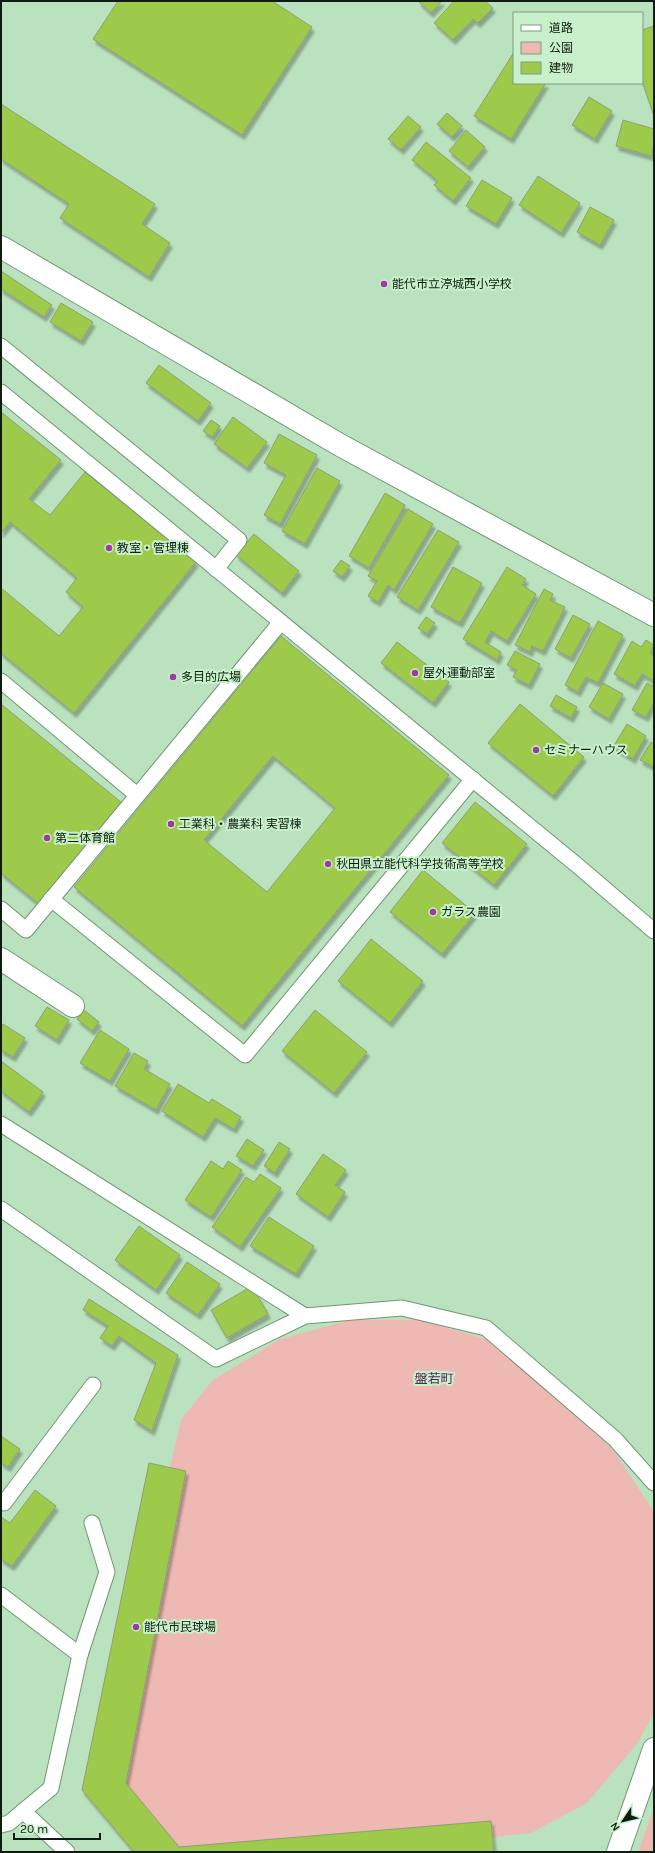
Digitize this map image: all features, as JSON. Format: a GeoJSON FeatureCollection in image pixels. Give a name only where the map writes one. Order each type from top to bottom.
{"type":"FeatureCollection","features":[{"type":"Feature","properties":{"kind":"street"},"geometry":{"type":"LineString","coordinates":[[1,247],[340,445],[654,615]]}},
{"type":"Feature","properties":{"kind":"street"},"geometry":{"type":"LineString","coordinates":[[1,959],[73,1006]]}},
{"type":"Feature","properties":{"kind":"street"},"geometry":{"type":"LineString","coordinates":[[618,1852],[654,1749]]}},
{"type":"Feature","properties":{"kind":"lane"},"geometry":{"type":"LineString","coordinates":[[1,346],[239,540],[216,569]]}},
{"type":"Feature","properties":{"kind":"lane"},"geometry":{"type":"LineString","coordinates":[[1,392],[473,779],[654,931]]}},
{"type":"Feature","properties":{"kind":"lane"},"geometry":{"type":"LineString","coordinates":[[1,910],[26,930],[281,622]]}},
{"type":"Feature","properties":{"kind":"lane"},"geometry":{"type":"LineString","coordinates":[[1,681],[137,795]]}},
{"type":"Feature","properties":{"kind":"lane"},"geometry":{"type":"LineString","coordinates":[[51,899],[245,1055],[473,779]]}},
{"type":"Feature","properties":{"kind":"lane"},"geometry":{"type":"LineString","coordinates":[[1,1124],[305,1316]]}},
{"type":"Feature","properties":{"kind":"lane"},"geometry":{"type":"LineString","coordinates":[[1,1209],[216,1359],[305,1316],[402,1308],[486,1328],[614,1439],[654,1483]]}},
{"type":"Feature","properties":{"kind":"lane"},"geometry":{"type":"LineString","coordinates":[[1,1500],[4,1502],[93,1385]]}},
{"type":"Feature","properties":{"kind":"lane"},"geometry":{"type":"LineString","coordinates":[[1,1825],[9,1823],[51,1788],[80,1655],[107,1572],[92,1523]]}},
{"type":"Feature","properties":{"kind":"lane"},"geometry":{"type":"LineString","coordinates":[[1,1596],[80,1655]]}},
{"type":"Feature","properties":{"kind":"lane"},"geometry":{"type":"LineString","coordinates":[[23,1811],[67,1852]]}},
{"type":"Feature","properties":{"kind":"green space"},"geometry":{"type":"Polygon","coordinates":[[[349,1320],[420,1320],[485,1339],[557,1386],[616,1454],[654,1512],[654,1713],[637,1744],[587,1803],[531,1833],[357,1852],[155,1852],[98,1783],[181,1420],[212,1381],[278,1340],[349,1320]]]}},
{"type":"Feature","properties":{"kind":"green space"},"geometry":{"type":"Polygon","coordinates":[[[654,1808],[654,1852],[638,1852],[654,1808]]]}},
{"type":"Feature","properties":{"kind":"building"},"geometry":{"type":"Polygon","coordinates":[[[118,1],[272,1],[312,27],[242,135],[93,39],[118,1]]]}},
{"type":"Feature","properties":{"kind":"building"},"geometry":{"type":"Polygon","coordinates":[[[418,1],[442,1],[431,13],[418,1]]]}},
{"type":"Feature","properties":{"kind":"building"},"geometry":{"type":"Polygon","coordinates":[[[454,1],[487,1],[486,2],[493,8],[478,23],[473,19],[453,40],[434,23],[454,1]]]}},
{"type":"Feature","properties":{"kind":"building"},"geometry":{"type":"Polygon","coordinates":[[[654,26],[653,113],[643,84],[643,30],[654,26]]]}},
{"type":"Feature","properties":{"kind":"building"},"geometry":{"type":"Polygon","coordinates":[[[513,54],[513,84],[545,84],[511,139],[474,116],[513,54]]]}},
{"type":"Feature","properties":{"kind":"building"},"geometry":{"type":"Polygon","coordinates":[[[589,97],[612,111],[595,139],[572,125],[589,97]]]}},
{"type":"Feature","properties":{"kind":"building"},"geometry":{"type":"Polygon","coordinates":[[[1,104],[155,204],[142,224],[170,243],[149,277],[60,218],[69,204],[1,159],[1,104]]]}},
{"type":"Feature","properties":{"kind":"building"},"geometry":{"type":"Polygon","coordinates":[[[447,113],[462,126],[452,137],[437,124],[447,113]]]}},
{"type":"Feature","properties":{"kind":"building"},"geometry":{"type":"Polygon","coordinates":[[[408,116],[421,127],[401,150],[388,139],[408,116]]]}},
{"type":"Feature","properties":{"kind":"building"},"geometry":{"type":"Polygon","coordinates":[[[623,120],[654,129],[654,145],[651,156],[616,146],[623,120]]]}},
{"type":"Feature","properties":{"kind":"building"},"geometry":{"type":"Polygon","coordinates":[[[466,130],[485,147],[468,167],[449,151],[466,130]]]}},
{"type":"Feature","properties":{"kind":"building"},"geometry":{"type":"Polygon","coordinates":[[[426,142],[471,178],[453,201],[434,185],[438,181],[412,160],[426,142]]]}},
{"type":"Feature","properties":{"kind":"building"},"geometry":{"type":"Polygon","coordinates":[[[538,176],[580,203],[561,233],[519,205],[538,176]]]}},
{"type":"Feature","properties":{"kind":"building"},"geometry":{"type":"Polygon","coordinates":[[[482,180],[512,198],[496,224],[466,206],[482,180]]]}},
{"type":"Feature","properties":{"kind":"building"},"geometry":{"type":"Polygon","coordinates":[[[590,207],[614,220],[600,245],[577,232],[590,207]]]}},
{"type":"Feature","properties":{"kind":"building"},"geometry":{"type":"Polygon","coordinates":[[[1,271],[52,305],[44,317],[1,289],[1,271]]]}},
{"type":"Feature","properties":{"kind":"building"},"geometry":{"type":"Polygon","coordinates":[[[61,303],[93,322],[81,341],[50,322],[61,303]]]}},
{"type":"Feature","properties":{"kind":"building"},"geometry":{"type":"Polygon","coordinates":[[[159,365],[211,403],[198,421],[146,383],[159,365]]]}},
{"type":"Feature","properties":{"kind":"building","name":"教室・管理棟"},"geometry":{"type":"Polygon","coordinates":[[[1,412],[61,460],[29,499],[50,515],[85,472],[196,562],[74,713],[1,653],[1,588],[59,636],[83,607],[66,592],[77,578],[10,522],[1,533],[1,412]]]}},
{"type":"Feature","properties":{"kind":"building"},"geometry":{"type":"Polygon","coordinates":[[[233,417],[267,442],[247,468],[214,444],[233,417]]]}},
{"type":"Feature","properties":{"kind":"building"},"geometry":{"type":"Polygon","coordinates":[[[211,420],[220,426],[212,437],[203,431],[211,420]]]}},
{"type":"Feature","properties":{"kind":"building"},"geometry":{"type":"Polygon","coordinates":[[[279,434],[317,455],[280,524],[264,515],[286,475],[264,463],[279,434]]]}},
{"type":"Feature","properties":{"kind":"building"},"geometry":{"type":"Polygon","coordinates":[[[317,468],[340,481],[305,544],[282,531],[317,468]]]}},
{"type":"Feature","properties":{"kind":"building"},"geometry":{"type":"Polygon","coordinates":[[[385,493],[405,505],[369,568],[349,556],[385,493]]]}},
{"type":"Feature","properties":{"kind":"building"},"geometry":{"type":"Polygon","coordinates":[[[408,509],[433,524],[394,590],[388,585],[378,602],[368,596],[377,581],[368,576],[408,509]]]}},
{"type":"Feature","properties":{"kind":"building"},"geometry":{"type":"Polygon","coordinates":[[[438,530],[459,542],[418,610],[397,597],[438,530]]]}},
{"type":"Feature","properties":{"kind":"building"},"geometry":{"type":"Polygon","coordinates":[[[254,534],[299,571],[282,593],[236,555],[254,534]]]}},
{"type":"Feature","properties":{"kind":"building"},"geometry":{"type":"Polygon","coordinates":[[[341,560],[350,566],[342,577],[333,571],[341,560]]]}},
{"type":"Feature","properties":{"kind":"building"},"geometry":{"type":"Polygon","coordinates":[[[453,567],[482,583],[460,623],[431,607],[453,567]]]}},
{"type":"Feature","properties":{"kind":"building"},"geometry":{"type":"Polygon","coordinates":[[[507,567],[526,579],[522,585],[536,594],[507,641],[491,631],[485,642],[501,652],[497,660],[463,639],[507,567]]]}},
{"type":"Feature","properties":{"kind":"building"},"geometry":{"type":"Polygon","coordinates":[[[544,589],[553,594],[550,600],[565,607],[543,651],[532,646],[530,652],[515,645],[544,589]]]}},
{"type":"Feature","properties":{"kind":"building"},"geometry":{"type":"Polygon","coordinates":[[[573,615],[590,624],[571,658],[555,649],[573,615]]]}},
{"type":"Feature","properties":{"kind":"building"},"geometry":{"type":"Polygon","coordinates":[[[426,617],[435,623],[427,634],[418,628],[426,617]]]}},
{"type":"Feature","properties":{"kind":"building"},"geometry":{"type":"Polygon","coordinates":[[[598,621],[623,635],[598,683],[586,677],[578,692],[565,685],[598,621]]]}},
{"type":"Feature","properties":{"kind":"building","name":"工業科・農業科 実習棟"},"geometry":{"type":"Polygon","coordinates":[[[281,636],[449,775],[242,1026],[74,887],[281,636]],[[273,756],[204,840],[267,892],[335,808],[273,756]]]}},
{"type":"Feature","properties":{"kind":"building"},"geometry":{"type":"Polygon","coordinates":[[[646,640],[654,645],[650,653],[654,656],[654,681],[642,674],[635,686],[614,674],[632,641],[641,647],[646,640]]]}},
{"type":"Feature","properties":{"kind":"building","name":"屋外運動部室"},"geometry":{"type":"Polygon","coordinates":[[[397,642],[449,682],[433,703],[381,663],[397,642]]]}},
{"type":"Feature","properties":{"kind":"building"},"geometry":{"type":"Polygon","coordinates":[[[515,651],[540,664],[529,685],[513,677],[517,670],[507,665],[515,651]]]}},
{"type":"Feature","properties":{"kind":"building"},"geometry":{"type":"Polygon","coordinates":[[[603,683],[623,694],[609,719],[589,707],[603,683]]]}},
{"type":"Feature","properties":{"kind":"building"},"geometry":{"type":"Polygon","coordinates":[[[647,683],[654,687],[654,702],[646,717],[632,710],[647,683]]]}},
{"type":"Feature","properties":{"kind":"building"},"geometry":{"type":"Polygon","coordinates":[[[556,695],[577,707],[571,718],[550,706],[556,695]]]}},
{"type":"Feature","properties":{"kind":"building","name":"第二体育館"},"geometry":{"type":"Polygon","coordinates":[[[1,704],[122,803],[39,904],[1,873],[1,704]]]}},
{"type":"Feature","properties":{"kind":"building","name":"セミナーハウス"},"geometry":{"type":"Polygon","coordinates":[[[520,704],[584,757],[553,796],[488,743],[520,704]]]}},
{"type":"Feature","properties":{"kind":"building"},"geometry":{"type":"Polygon","coordinates":[[[627,724],[646,736],[633,759],[613,747],[627,724]]]}},
{"type":"Feature","properties":{"kind":"building"},"geometry":{"type":"Polygon","coordinates":[[[651,742],[654,744],[654,767],[640,760],[651,742]]]}},
{"type":"Feature","properties":{"kind":"building","name":"ガラス農園"},"geometry":{"type":"Polygon","coordinates":[[[475,802],[527,844],[494,885],[442,843],[475,802]]]}},
{"type":"Feature","properties":{"kind":"building","name":"ガラス農園"},"geometry":{"type":"Polygon","coordinates":[[[423,870],[475,913],[442,954],[390,912],[423,870]]]}},
{"type":"Feature","properties":{"kind":"building"},"geometry":{"type":"Polygon","coordinates":[[[371,939],[423,981],[390,1023],[338,981],[371,939]]]}},
{"type":"Feature","properties":{"kind":"building"},"geometry":{"type":"Polygon","coordinates":[[[47,1007],[69,1020],[57,1040],[35,1026],[47,1007]]]}},
{"type":"Feature","properties":{"kind":"building"},"geometry":{"type":"Polygon","coordinates":[[[84,1010],[99,1022],[92,1031],[77,1019],[84,1010]]]}},
{"type":"Feature","properties":{"kind":"building"},"geometry":{"type":"Polygon","coordinates":[[[315,1010],[367,1052],[334,1093],[282,1051],[315,1010]]]}},
{"type":"Feature","properties":{"kind":"building"},"geometry":{"type":"Polygon","coordinates":[[[3,1024],[25,1038],[13,1057],[1,1050],[1,1028],[3,1024]]]}},
{"type":"Feature","properties":{"kind":"building"},"geometry":{"type":"Polygon","coordinates":[[[100,1030],[129,1049],[110,1081],[80,1063],[100,1030]]]}},
{"type":"Feature","properties":{"kind":"building"},"geometry":{"type":"Polygon","coordinates":[[[134,1053],[148,1061],[144,1069],[170,1084],[156,1110],[115,1086],[134,1053]]]}},
{"type":"Feature","properties":{"kind":"building"},"geometry":{"type":"Polygon","coordinates":[[[1,1061],[43,1092],[29,1112],[1,1091],[1,1061]]]}},
{"type":"Feature","properties":{"kind":"building"},"geometry":{"type":"Polygon","coordinates":[[[178,1084],[209,1103],[212,1099],[241,1117],[234,1129],[215,1118],[203,1137],[162,1111],[178,1084]]]}},
{"type":"Feature","properties":{"kind":"building"},"geometry":{"type":"Polygon","coordinates":[[[247,1139],[264,1150],[253,1166],[236,1156],[247,1139]]]}},
{"type":"Feature","properties":{"kind":"building"},"geometry":{"type":"Polygon","coordinates":[[[279,1142],[290,1149],[275,1173],[264,1166],[279,1142]]]}},
{"type":"Feature","properties":{"kind":"building"},"geometry":{"type":"Polygon","coordinates":[[[323,1154],[346,1170],[335,1185],[345,1192],[328,1217],[296,1194],[323,1154]]]}},
{"type":"Feature","properties":{"kind":"building"},"geometry":{"type":"Polygon","coordinates":[[[211,1161],[223,1169],[228,1161],[242,1170],[211,1217],[185,1200],[211,1161]]]}},
{"type":"Feature","properties":{"kind":"building"},"geometry":{"type":"Polygon","coordinates":[[[260,1174],[281,1188],[240,1247],[212,1227],[246,1177],[254,1182],[260,1174]]]}},
{"type":"Feature","properties":{"kind":"building"},"geometry":{"type":"Polygon","coordinates":[[[269,1217],[314,1246],[296,1274],[250,1246],[269,1217]]]}},
{"type":"Feature","properties":{"kind":"building"},"geometry":{"type":"Polygon","coordinates":[[[139,1226],[180,1255],[156,1290],[115,1260],[139,1226]]]}},
{"type":"Feature","properties":{"kind":"building"},"geometry":{"type":"Polygon","coordinates":[[[187,1262],[220,1284],[198,1315],[166,1293],[187,1262]]]}},
{"type":"Feature","properties":{"kind":"building"},"geometry":{"type":"Polygon","coordinates":[[[252,1286],[268,1314],[227,1338],[211,1310],[252,1286]]]}},
{"type":"Feature","properties":{"kind":"building"},"geometry":{"type":"Polygon","coordinates":[[[89,1299],[178,1355],[152,1431],[134,1420],[156,1363],[119,1336],[112,1346],[100,1338],[108,1326],[83,1310],[89,1299]]]}},
{"type":"Feature","properties":{"kind":"building"},"geometry":{"type":"Polygon","coordinates":[[[1,1436],[20,1449],[8,1467],[1,1463],[1,1436]]]}},
{"type":"Feature","properties":{"kind":"building","name":"能代市民球場"},"geometry":{"type":"Polygon","coordinates":[[[149,1463],[186,1471],[126,1783],[179,1847],[491,1821],[494,1852],[134,1852],[82,1790],[149,1463]]]}},
{"type":"Feature","properties":{"kind":"building"},"geometry":{"type":"Polygon","coordinates":[[[35,1490],[56,1506],[12,1566],[1,1559],[1,1517],[10,1523],[35,1490]]]}},
{"type":"Feature","properties":{"kind":"place","name":"能代市立渟城西小学校"},"geometry":{"type":"Point","coordinates":[384,284]}},
{"type":"Feature","properties":{"kind":"place","name":"教室・管理棟"},"geometry":{"type":"Point","coordinates":[109,548]}},
{"type":"Feature","properties":{"kind":"place","name":"屋外運動部室"},"geometry":{"type":"Point","coordinates":[415,673]}},
{"type":"Feature","properties":{"kind":"place","name":"多目的広場"},"geometry":{"type":"Point","coordinates":[173,677]}},
{"type":"Feature","properties":{"kind":"place","name":"セミナーハウス"},"geometry":{"type":"Point","coordinates":[536,750]}},
{"type":"Feature","properties":{"kind":"place","name":"工業科・農業科 実習棟"},"geometry":{"type":"Point","coordinates":[171,824]}},
{"type":"Feature","properties":{"kind":"place","name":"第二体育館"},"geometry":{"type":"Point","coordinates":[47,838]}},
{"type":"Feature","properties":{"kind":"place","name":"秋田県立能代科学技術高等学校"},"geometry":{"type":"Point","coordinates":[328,864]}},
{"type":"Feature","properties":{"kind":"place","name":"ガラス農園"},"geometry":{"type":"Point","coordinates":[433,912]}},
{"type":"Feature","properties":{"kind":"place","name":"能代市民球場"},"geometry":{"type":"Point","coordinates":[136,1627]}},
{"type":"Feature","properties":{"kind":"district","name":"盤若町"},"geometry":{"type":"Point","coordinates":[434,1378]}}]}
